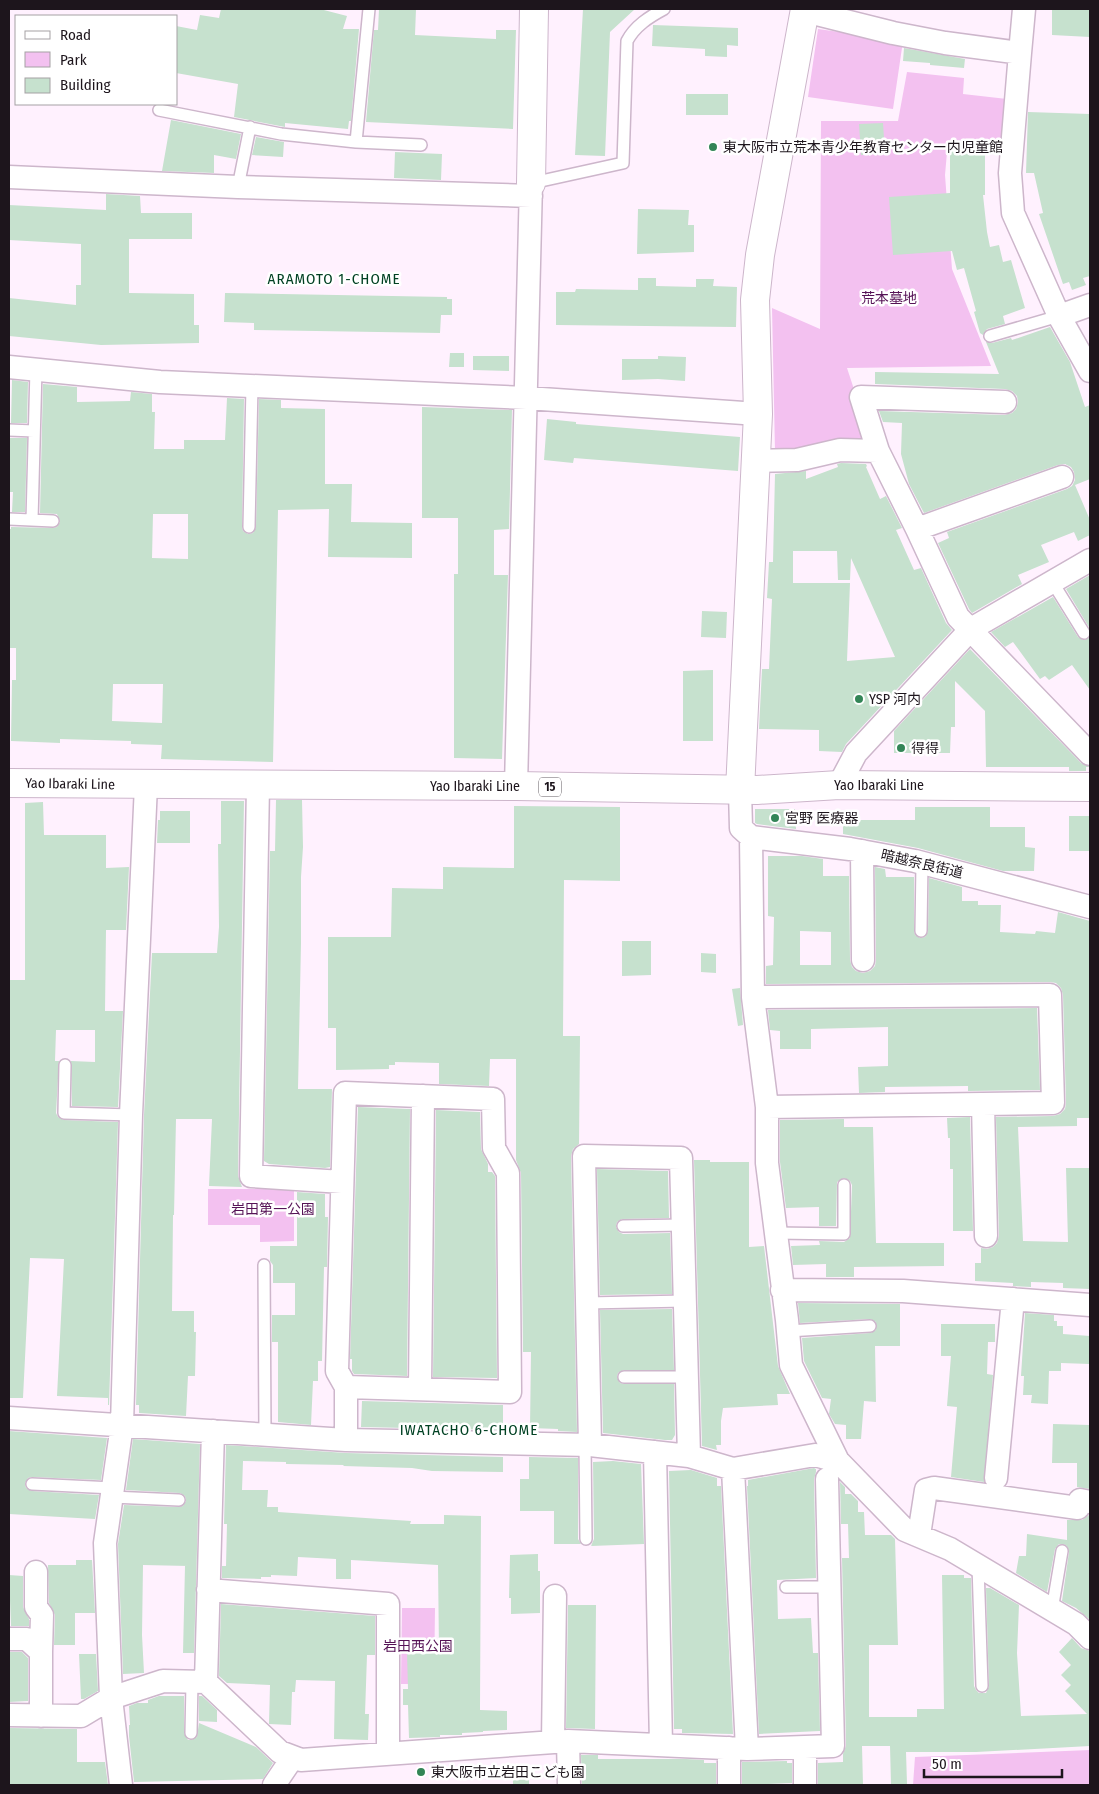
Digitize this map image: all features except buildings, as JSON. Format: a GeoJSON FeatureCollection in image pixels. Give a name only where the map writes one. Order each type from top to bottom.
{"type":"FeatureCollection","features":[{"type":"Feature","properties":{"kind":"main road"},"geometry":{"type":"LineString","coordinates":[[531,189],[534,9]]}},
{"type":"Feature","properties":{"kind":"main road"},"geometry":{"type":"LineString","coordinates":[[740,790],[758,414],[755,300],[760,255],[805,10]]}},
{"type":"Feature","properties":{"kind":"main road","name":"Yao Ibaraki Line"},"geometry":{"type":"LineString","coordinates":[[9,783],[516,786],[740,790],[839,784],[1090,786]]}},
{"type":"Feature","properties":{"kind":"street"},"geometry":{"type":"LineString","coordinates":[[1024,9],[1010,173],[1013,213],[1059,316],[1090,371]]}},
{"type":"Feature","properties":{"kind":"street"},"geometry":{"type":"LineString","coordinates":[[805,10],[893,33],[945,43],[1020,53]]}},
{"type":"Feature","properties":{"kind":"street"},"geometry":{"type":"LineString","coordinates":[[9,177],[238,187],[531,189],[516,786]]}},
{"type":"Feature","properties":{"kind":"street"},"geometry":{"type":"LineString","coordinates":[[1059,316],[1090,305]]}},
{"type":"Feature","properties":{"kind":"street"},"geometry":{"type":"LineString","coordinates":[[9,367],[160,382],[526,398],[758,414]]}},
{"type":"Feature","properties":{"kind":"street"},"geometry":{"type":"LineString","coordinates":[[1005,402],[861,397],[878,451],[958,617],[1090,754]]}},
{"type":"Feature","properties":{"kind":"street"},"geometry":{"type":"LineString","coordinates":[[756,461],[797,460],[840,450],[878,451]]}},
{"type":"Feature","properties":{"kind":"street"},"geometry":{"type":"LineString","coordinates":[[917,529],[1062,478]]}},
{"type":"Feature","properties":{"kind":"street"},"geometry":{"type":"LineString","coordinates":[[839,784],[856,753],[971,629],[1090,560]]}},
{"type":"Feature","properties":{"kind":"street"},"geometry":{"type":"LineString","coordinates":[[122,1785],[112,1698],[105,1543],[122,1426],[131,1115],[146,784]]}},
{"type":"Feature","properties":{"kind":"street"},"geometry":{"type":"LineString","coordinates":[[258,785],[252,1176],[342,1182]]}},
{"type":"Feature","properties":{"kind":"street"},"geometry":{"type":"LineString","coordinates":[[9,1715],[81,1716],[112,1698],[163,1681],[199,1682],[280,1752],[301,1760],[560,1741],[738,1748],[833,1746],[829,1587],[833,1470],[791,1365],[767,1163],[767,1106],[753,997],[751,837],[741,828],[740,790]]}},
{"type":"Feature","properties":{"kind":"street","name":"暗越奈良街道"},"geometry":{"type":"LineString","coordinates":[[751,837],[862,851],[922,863],[1090,908]]}},
{"type":"Feature","properties":{"kind":"street"},"geometry":{"type":"LineString","coordinates":[[862,851],[863,960]]}},
{"type":"Feature","properties":{"kind":"street"},"geometry":{"type":"LineString","coordinates":[[753,997],[1050,995],[1052,1103],[767,1106]]}},
{"type":"Feature","properties":{"kind":"street"},"geometry":{"type":"LineString","coordinates":[[346,1387],[510,1392],[508,1173],[494,1148],[493,1099],[345,1093],[337,1371],[346,1387],[346,1440]]}},
{"type":"Feature","properties":{"kind":"street"},"geometry":{"type":"LineString","coordinates":[[420,1389],[423,1096]]}},
{"type":"Feature","properties":{"kind":"street"},"geometry":{"type":"LineString","coordinates":[[983,1104],[986,1236]]}},
{"type":"Feature","properties":{"kind":"street"},"geometry":{"type":"LineString","coordinates":[[587,1445],[584,1156],[681,1158],[689,1456]]}},
{"type":"Feature","properties":{"kind":"street"},"geometry":{"type":"LineString","coordinates":[[782,1290],[903,1291],[1090,1305]]}},
{"type":"Feature","properties":{"kind":"street"},"geometry":{"type":"LineString","coordinates":[[996,1478],[1013,1299]]}},
{"type":"Feature","properties":{"kind":"street"},"geometry":{"type":"LineString","coordinates":[[9,1418],[346,1440],[587,1445],[689,1456],[733,1469],[815,1455],[905,1530],[950,1549],[1076,1624],[1090,1638]]}},
{"type":"Feature","properties":{"kind":"street"},"geometry":{"type":"LineString","coordinates":[[199,1682],[208,1590],[213,1431]]}},
{"type":"Feature","properties":{"kind":"street"},"geometry":{"type":"LineString","coordinates":[[655,1452],[661,1745]]}},
{"type":"Feature","properties":{"kind":"street"},"geometry":{"type":"LineString","coordinates":[[729,1785],[738,1748],[733,1469]]}},
{"type":"Feature","properties":{"kind":"street"},"geometry":{"type":"LineString","coordinates":[[919,1535],[926,1490],[934,1488],[1078,1508],[1080,1500],[1090,1502]]}},
{"type":"Feature","properties":{"kind":"street"},"geometry":{"type":"LineString","coordinates":[[36,1572],[36,1607],[42,1615],[41,1716]]}},
{"type":"Feature","properties":{"kind":"street"},"geometry":{"type":"LineString","coordinates":[[208,1590],[388,1604],[388,1753]]}},
{"type":"Feature","properties":{"kind":"street"},"geometry":{"type":"LineString","coordinates":[[555,1596],[560,1741],[569,1785]]}},
{"type":"Feature","properties":{"kind":"street"},"geometry":{"type":"LineString","coordinates":[[9,1639],[27,1639],[41,1652]]}},
{"type":"Feature","properties":{"kind":"street"},"geometry":{"type":"LineString","coordinates":[[805,1748],[805,1785]]}},
{"type":"Feature","properties":{"kind":"street"},"geometry":{"type":"LineString","coordinates":[[274,1785],[293,1757]]}},
{"type":"Feature","properties":{"kind":"lane"},"geometry":{"type":"LineString","coordinates":[[356,142],[369,9]]}},
{"type":"Feature","properties":{"kind":"lane"},"geometry":{"type":"LineString","coordinates":[[531,189],[623,163],[627,41],[632,31],[651,16],[664,9]]}},
{"type":"Feature","properties":{"kind":"lane"},"geometry":{"type":"LineString","coordinates":[[159,110],[281,134],[356,142],[421,145]]}},
{"type":"Feature","properties":{"kind":"lane"},"geometry":{"type":"LineString","coordinates":[[238,187],[250,127]]}},
{"type":"Feature","properties":{"kind":"lane"},"geometry":{"type":"LineString","coordinates":[[990,336],[1059,316]]}},
{"type":"Feature","properties":{"kind":"lane"},"geometry":{"type":"LineString","coordinates":[[32,520],[36,370]]}},
{"type":"Feature","properties":{"kind":"lane"},"geometry":{"type":"LineString","coordinates":[[249,527],[252,386]]}},
{"type":"Feature","properties":{"kind":"lane"},"geometry":{"type":"LineString","coordinates":[[9,430],[34,431]]}},
{"type":"Feature","properties":{"kind":"lane"},"geometry":{"type":"LineString","coordinates":[[9,519],[53,521]]}},
{"type":"Feature","properties":{"kind":"lane"},"geometry":{"type":"LineString","coordinates":[[1053,583],[1084,634]]}},
{"type":"Feature","properties":{"kind":"lane"},"geometry":{"type":"LineString","coordinates":[[921,931],[922,863]]}},
{"type":"Feature","properties":{"kind":"lane"},"geometry":{"type":"LineString","coordinates":[[65,1065],[64,1113],[131,1115]]}},
{"type":"Feature","properties":{"kind":"lane"},"geometry":{"type":"LineString","coordinates":[[776,1234],[844,1234],[844,1185]]}},
{"type":"Feature","properties":{"kind":"lane"},"geometry":{"type":"LineString","coordinates":[[623,1226],[683,1225]]}},
{"type":"Feature","properties":{"kind":"lane"},"geometry":{"type":"LineString","coordinates":[[264,1265],[265,1434]]}},
{"type":"Feature","properties":{"kind":"lane"},"geometry":{"type":"LineString","coordinates":[[587,1303],[685,1301]]}},
{"type":"Feature","properties":{"kind":"lane"},"geometry":{"type":"LineString","coordinates":[[788,1331],[870,1326]]}},
{"type":"Feature","properties":{"kind":"lane"},"geometry":{"type":"LineString","coordinates":[[624,1377],[687,1377]]}},
{"type":"Feature","properties":{"kind":"lane"},"geometry":{"type":"LineString","coordinates":[[586,1539],[587,1445]]}},
{"type":"Feature","properties":{"kind":"lane"},"geometry":{"type":"LineString","coordinates":[[32,1484],[179,1500]]}},
{"type":"Feature","properties":{"kind":"lane"},"geometry":{"type":"LineString","coordinates":[[1052,1610],[1062,1551]]}},
{"type":"Feature","properties":{"kind":"lane"},"geometry":{"type":"LineString","coordinates":[[978,1566],[982,1686]]}},
{"type":"Feature","properties":{"kind":"lane"},"geometry":{"type":"LineString","coordinates":[[786,1587],[829,1587]]}},
{"type":"Feature","properties":{"kind":"lane"},"geometry":{"type":"LineString","coordinates":[[191,1733],[199,1682]]}},
{"type":"Feature","properties":{"kind":"green space"},"geometry":{"type":"Polygon","coordinates":[[[818,29],[903,41],[893,109],[808,97],[818,29]]]}},
{"type":"Feature","properties":{"kind":"green space","name":"荒本墓地"},"geometry":{"type":"Polygon","coordinates":[[[907,72],[964,78],[963,94],[1007,99],[1005,142],[948,141],[945,175],[952,269],[991,366],[847,368],[871,441],[775,451],[772,308],[820,329],[821,121],[898,121],[907,72]]]}},
{"type":"Feature","properties":{"kind":"green space","name":"岩田第一公園"},"geometry":{"type":"Polygon","coordinates":[[[208,1189],[294,1189],[294,1241],[260,1242],[260,1225],[208,1225],[208,1189]]]}},
{"type":"Feature","properties":{"kind":"green space","name":"岩田西公園"},"geometry":{"type":"Polygon","coordinates":[[[402,1608],[435,1608],[434,1684],[401,1684],[402,1608]]]}},
{"type":"Feature","properties":{"kind":"green space"},"geometry":{"type":"Polygon","coordinates":[[[1090,1750],[1090,1785],[913,1785],[915,1757],[1090,1750]]]}},
{"type":"Feature","properties":{"kind":"place","name":"東大阪市立荒本青少年教育センター内児童館"},"geometry":{"type":"Point","coordinates":[713,147]}},
{"type":"Feature","properties":{"kind":"place","name":"YSP 河内"},"geometry":{"type":"Point","coordinates":[859,699]}},
{"type":"Feature","properties":{"kind":"place","name":"得得"},"geometry":{"type":"Point","coordinates":[901,748]}},
{"type":"Feature","properties":{"kind":"place","name":"宮野 医療器"},"geometry":{"type":"Point","coordinates":[775,818]}},
{"type":"Feature","properties":{"kind":"place","name":"東大阪市立岩田こども園"},"geometry":{"type":"Point","coordinates":[421,1772]}},
{"type":"Feature","properties":{"kind":"district","name":"ARAMOTO 1-CHOME"},"geometry":{"type":"Point","coordinates":[334,279]}},
{"type":"Feature","properties":{"kind":"district","name":"IWATACHO 6-CHOME"},"geometry":{"type":"Point","coordinates":[469,1430]}}]}
